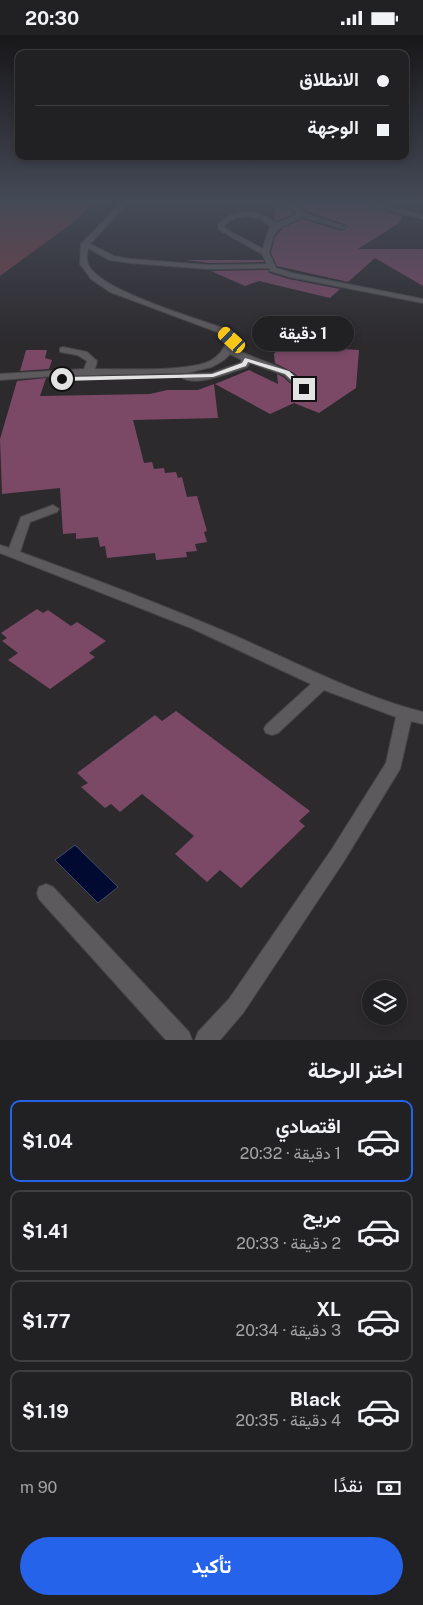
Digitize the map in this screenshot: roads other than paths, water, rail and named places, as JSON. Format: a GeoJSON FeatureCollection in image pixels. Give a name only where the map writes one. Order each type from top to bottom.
{"type":"FeatureCollection","features":[{"type":"Feature","properties":{"kind":"street"},"geometry":{"type":"LineString","coordinates":[[0,377],[54,373],[187,370],[208,367],[230,350],[232,340],[223,331],[113,290],[94,277],[84,264],[84,250]]}},
{"type":"Feature","properties":{"kind":"street"},"geometry":{"type":"LineString","coordinates":[[96,250],[112,258],[130,261],[219,268],[271,267],[290,275],[423,301]]}},
{"type":"Feature","properties":{"kind":"street"},"geometry":{"type":"LineString","coordinates":[[258,250],[264,253],[271,267]]}},
{"type":"Feature","properties":{"kind":"street"},"geometry":{"type":"LineString","coordinates":[[63,350],[74,351],[90,357],[92,361],[91,368],[86,373]]}},
{"type":"Feature","properties":{"kind":"street"},"geometry":{"type":"LineString","coordinates":[[230,350],[247,359],[287,373],[304,389]]}},
{"type":"Feature","properties":{"kind":"street"},"geometry":{"type":"LineString","coordinates":[[54,373],[62,379],[195,377],[222,373],[244,365],[247,359]]}},
{"type":"Feature","properties":{"kind":"street"},"geometry":{"type":"LineString","coordinates":[[53,509],[25,520],[7,552],[152,605],[322,682],[414,716],[394,764],[338,855],[236,1006],[206,1040]]}},
{"type":"Feature","properties":{"kind":"street"},"geometry":{"type":"LineString","coordinates":[[272,729],[322,682]]}},
{"type":"Feature","properties":{"kind":"street"},"geometry":{"type":"LineString","coordinates":[[46,893],[181,1040]]}},
{"type":"Feature","properties":{"kind":"water"},"geometry":{"type":"Polygon","coordinates":[[[75,845],[118,887],[98,903],[55,860],[75,845]]]}}]}
